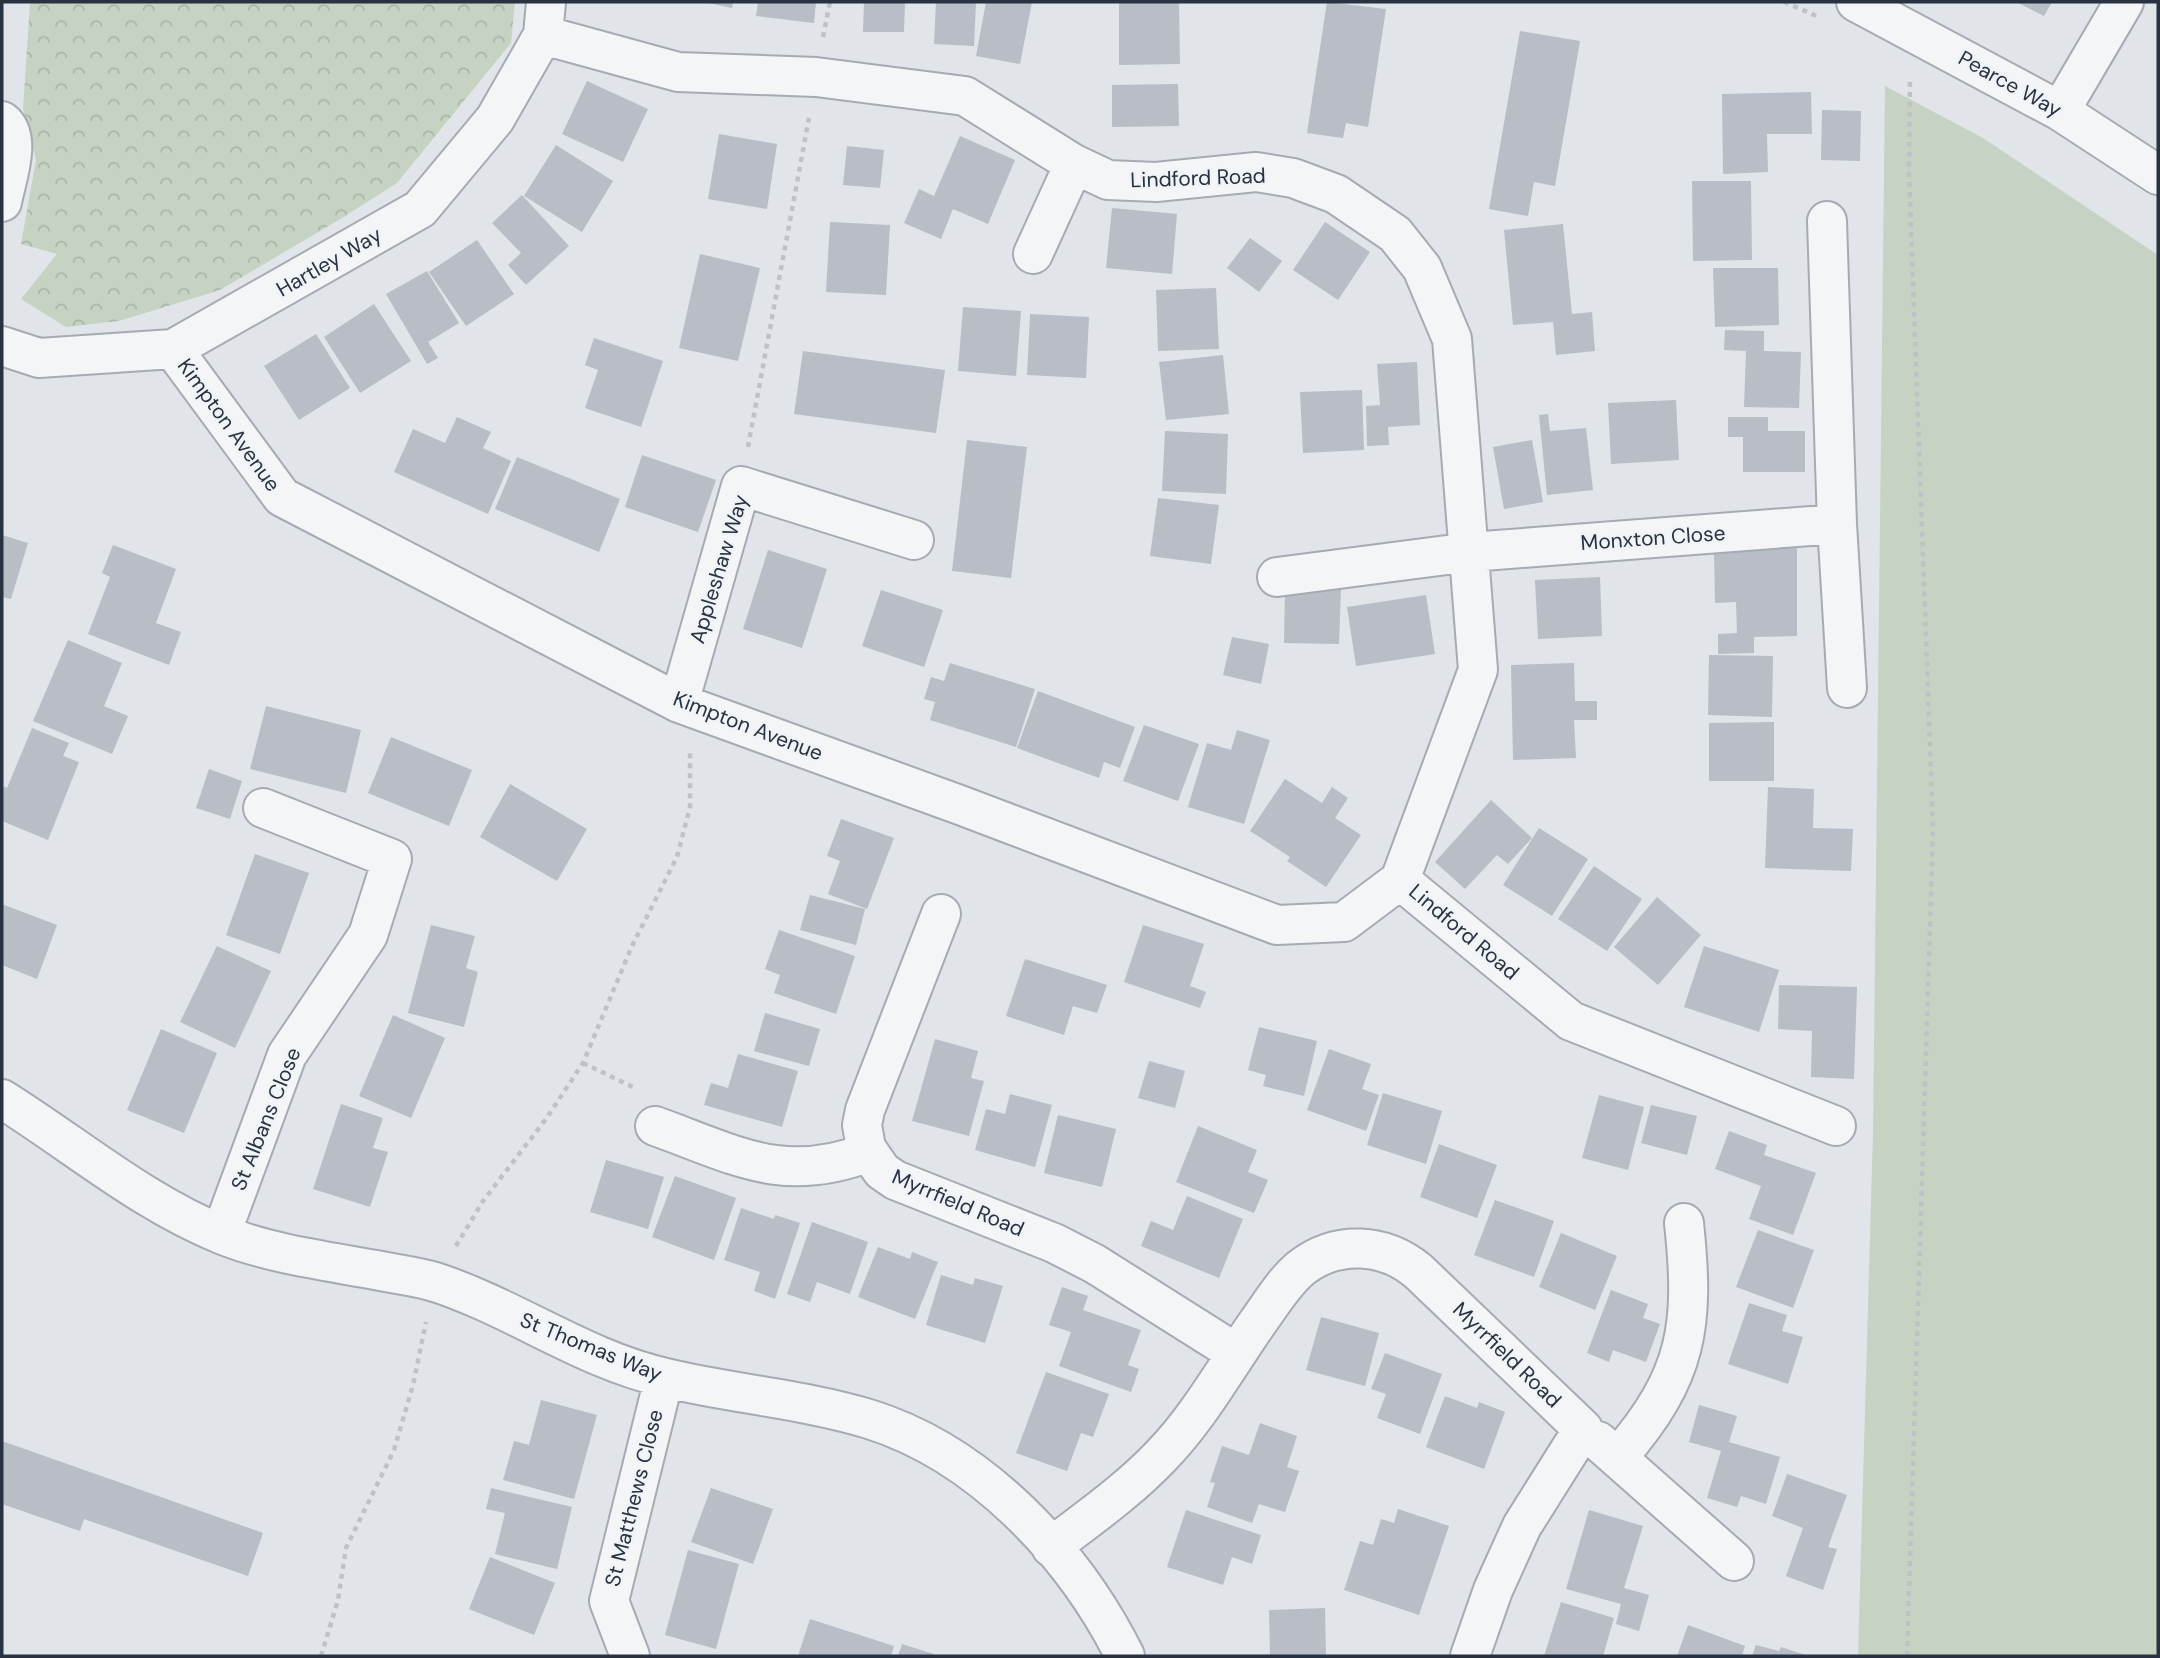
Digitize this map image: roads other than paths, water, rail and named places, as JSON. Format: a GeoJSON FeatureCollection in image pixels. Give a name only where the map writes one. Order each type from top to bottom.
{"type":"FeatureCollection","features":[{"type":"Feature","properties":{"kind":"street","name":"Pearce Way"},"geometry":{"type":"LineString","coordinates":[[1856,2],[2060,111],[2158,175]]}},
{"type":"Feature","properties":{"kind":"street"},"geometry":{"type":"LineString","coordinates":[[2060,111],[2124,2]]}},
{"type":"Feature","properties":{"kind":"street","name":"Lindford Road"},"geometry":{"type":"LineString","coordinates":[[545,18],[678,72],[816,77],[965,96],[1074,164],[1108,180],[1156,182],[1256,172],[1293,178],[1336,194],[1395,234],[1422,268],[1452,340],[1478,670],[1401,880],[1571,1021],[1836,1126]]}},
{"type":"Feature","properties":{"kind":"street","name":"Hartley Way"},"geometry":{"type":"LineString","coordinates":[[2,346],[39,358],[173,349],[420,209],[495,120],[545,18]]}},
{"type":"Feature","properties":{"kind":"street"},"geometry":{"type":"LineString","coordinates":[[2,121],[11,132],[12,144],[2,202]]}},
{"type":"Feature","properties":{"kind":"street"},"geometry":{"type":"LineString","coordinates":[[1033,254],[1074,164]]}},
{"type":"Feature","properties":{"kind":"street"},"geometry":{"type":"LineString","coordinates":[[1827,221],[1837,524],[1847,688]]}},
{"type":"Feature","properties":{"kind":"street","name":"Kimpton Avenue"},"geometry":{"type":"LineString","coordinates":[[173,349],[282,497],[691,707],[960,805],[1277,926],[1344,922],[1401,880]]}},
{"type":"Feature","properties":{"kind":"street","name":"Appleshaw Way"},"geometry":{"type":"LineString","coordinates":[[691,707],[741,486],[914,540]]}},
{"type":"Feature","properties":{"kind":"street","name":"Monxton Close"},"geometry":{"type":"LineString","coordinates":[[1470,552],[1837,524]]}},
{"type":"Feature","properties":{"kind":"street"},"geometry":{"type":"LineString","coordinates":[[1278,577],[1470,552]]}},
{"type":"Feature","properties":{"kind":"street","name":"St Albans Close"},"geometry":{"type":"LineString","coordinates":[[221,1234],[287,1055],[368,935],[392,859],[263,808]]}},
{"type":"Feature","properties":{"kind":"street"},"geometry":{"type":"LineString","coordinates":[[655,1126],[746,1159],[786,1169],[840,1163],[869,1152],[862,1125],[865,1110],[941,914]]}},
{"type":"Feature","properties":{"kind":"street","name":"St Thomas Way"},"geometry":{"type":"LineString","coordinates":[[2,1099],[124,1180],[221,1234],[308,1259],[439,1283],[562,1339],[664,1378],[822,1407],[871,1419],[909,1434],[980,1479],[1015,1508],[1082,1585],[1125,1656]]}},
{"type":"Feature","properties":{"kind":"street","name":"Myrrfield Road"},"geometry":{"type":"LineString","coordinates":[[869,1152],[882,1171],[895,1180],[1054,1243],[1104,1270],[1236,1353]]}},
{"type":"Feature","properties":{"kind":"street"},"geometry":{"type":"LineString","coordinates":[[1619,1456],[1661,1401],[1678,1367],[1690,1301],[1684,1223]]}},
{"type":"Feature","properties":{"kind":"street","name":"Myrrfield Road"},"geometry":{"type":"LineString","coordinates":[[1051,1547],[1162,1455],[1277,1295],[1300,1269],[1329,1254],[1346,1250],[1384,1250],[1400,1256],[1418,1270],[1583,1429],[1619,1456],[1734,1561]]}},
{"type":"Feature","properties":{"kind":"street","name":"St Matthews Close"},"geometry":{"type":"LineString","coordinates":[[629,1656],[609,1601],[664,1378]]}},
{"type":"Feature","properties":{"kind":"street"},"geometry":{"type":"LineString","coordinates":[[1470,1656],[1493,1590],[1522,1526],[1583,1429]]}}]}
